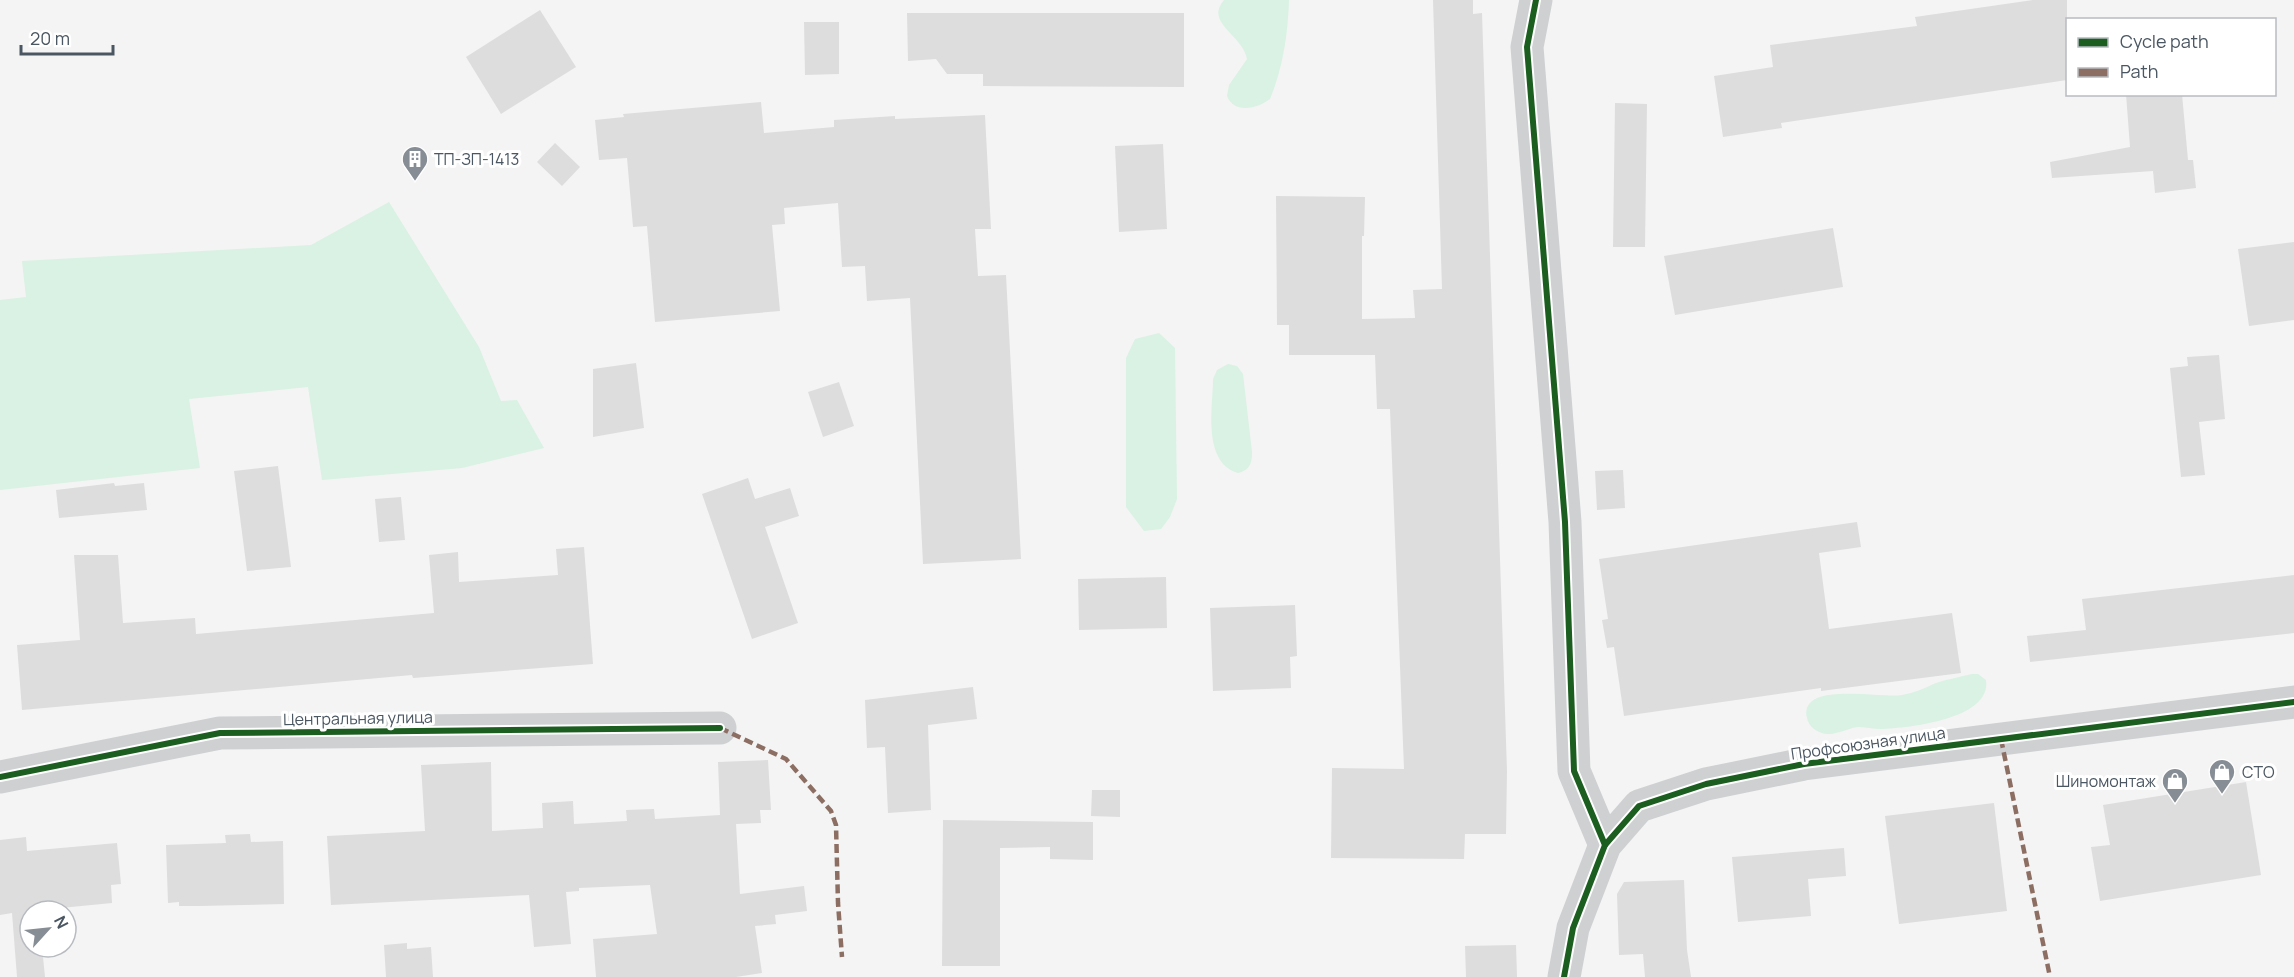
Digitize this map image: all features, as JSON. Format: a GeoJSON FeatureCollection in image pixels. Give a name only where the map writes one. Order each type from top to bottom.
{"type":"FeatureCollection","features":[{"type":"Feature","properties":{"kind":"street"},"geometry":{"type":"LineString","coordinates":[[1536,0],[1527,47],[1565,522],[1574,771],[1605,845]]}},
{"type":"Feature","properties":{"kind":"street","name":"Профсоюзная улица"},"geometry":{"type":"LineString","coordinates":[[1564,977],[1573,928],[1605,845],[1639,806],[1706,784],[1804,764],[2294,702]]}},
{"type":"Feature","properties":{"kind":"street","name":"Центральная улица"},"geometry":{"type":"LineString","coordinates":[[0,777],[220,733],[720,728]]}},
{"type":"Feature","properties":{"kind":"green space"},"geometry":{"type":"Polygon","coordinates":[[[1224,0],[1289,0],[1284,50],[1275,87],[1270,99],[1253,107],[1235,105],[1227,96],[1229,85],[1247,59],[1239,43],[1221,22],[1219,8],[1224,0]]]}},
{"type":"Feature","properties":{"kind":"green space"},"geometry":{"type":"Polygon","coordinates":[[[389,202],[479,347],[501,401],[517,400],[544,448],[462,468],[322,480],[308,387],[189,399],[200,468],[0,490],[0,300],[26,297],[22,261],[311,245],[389,202]]]}},
{"type":"Feature","properties":{"kind":"green space"},"geometry":{"type":"Polygon","coordinates":[[[1159,333],[1175,348],[1177,499],[1170,517],[1161,529],[1144,531],[1126,507],[1126,358],[1135,339],[1159,333]]]}},
{"type":"Feature","properties":{"kind":"green space"},"geometry":{"type":"Polygon","coordinates":[[[1228,364],[1237,366],[1243,374],[1252,452],[1249,466],[1238,473],[1227,467],[1219,458],[1212,432],[1213,379],[1217,370],[1228,364]]]}},
{"type":"Feature","properties":{"kind":"green space"},"geometry":{"type":"Polygon","coordinates":[[[1978,674],[1986,680],[1984,693],[1976,704],[1946,719],[1894,728],[1858,727],[1831,734],[1814,729],[1807,718],[1808,706],[1815,699],[1828,695],[1902,695],[1978,674]]]}},
{"type":"Feature","properties":{"kind":"building"},"geometry":{"type":"Polygon","coordinates":[[[1433,0],[1473,0],[1473,14],[1482,13],[1507,771],[1506,834],[1465,834],[1464,859],[1331,858],[1332,768],[1404,769],[1390,409],[1377,409],[1375,355],[1289,355],[1289,325],[1277,325],[1276,196],[1365,197],[1364,236],[1362,236],[1362,319],[1415,318],[1413,290],[1442,289],[1433,0]]]}},
{"type":"Feature","properties":{"kind":"building"},"geometry":{"type":"Polygon","coordinates":[[[2033,0],[2067,0],[2066,80],[1781,123],[1782,128],[1723,137],[1714,76],[1773,67],[1770,45],[1917,26],[1915,17],[2033,0]]]}},
{"type":"Feature","properties":{"kind":"building"},"geometry":{"type":"Polygon","coordinates":[[[540,10],[576,67],[501,114],[466,57],[540,10]]]}},
{"type":"Feature","properties":{"kind":"building"},"geometry":{"type":"Polygon","coordinates":[[[907,13],[1184,13],[1184,87],[983,86],[983,74],[947,74],[936,59],[908,61],[907,13]]]}},
{"type":"Feature","properties":{"kind":"building"},"geometry":{"type":"Polygon","coordinates":[[[804,22],[839,22],[839,74],[805,75],[804,22]]]}},
{"type":"Feature","properties":{"kind":"building"},"geometry":{"type":"Polygon","coordinates":[[[2126,96],[2182,96],[2188,160],[2193,160],[2196,188],[2155,193],[2153,171],[2052,178],[2050,162],[2130,147],[2126,96]]]}},
{"type":"Feature","properties":{"kind":"building"},"geometry":{"type":"Polygon","coordinates":[[[761,102],[764,133],[834,127],[834,120],[895,116],[895,119],[985,115],[991,229],[975,229],[978,276],[1006,275],[1021,559],[923,564],[910,298],[867,301],[865,266],[842,267],[838,203],[784,208],[785,224],[772,225],[780,311],[655,322],[647,226],[633,227],[627,158],[599,160],[595,120],[624,117],[623,114],[761,102]]]}},
{"type":"Feature","properties":{"kind":"building"},"geometry":{"type":"Polygon","coordinates":[[[1615,103],[1647,104],[1645,247],[1613,247],[1615,103]]]}},
{"type":"Feature","properties":{"kind":"building"},"geometry":{"type":"Polygon","coordinates":[[[555,143],[580,167],[562,186],[537,162],[555,143]]]}},
{"type":"Feature","properties":{"kind":"building"},"geometry":{"type":"Polygon","coordinates":[[[1163,144],[1167,229],[1119,232],[1115,146],[1163,144]]]}},
{"type":"Feature","properties":{"kind":"building"},"geometry":{"type":"Polygon","coordinates":[[[1833,228],[1843,287],[1675,315],[1664,256],[1833,228]]]}},
{"type":"Feature","properties":{"kind":"building"},"geometry":{"type":"Polygon","coordinates":[[[2294,242],[2294,320],[2249,326],[2238,249],[2294,242]]]}},
{"type":"Feature","properties":{"kind":"building"},"geometry":{"type":"Polygon","coordinates":[[[2219,355],[2225,419],[2199,422],[2205,475],[2181,477],[2170,368],[2188,366],[2187,357],[2219,355]]]}},
{"type":"Feature","properties":{"kind":"building"},"geometry":{"type":"Polygon","coordinates":[[[636,363],[644,428],[593,437],[593,369],[636,363]]]}},
{"type":"Feature","properties":{"kind":"building"},"geometry":{"type":"Polygon","coordinates":[[[839,382],[854,426],[823,437],[808,392],[839,382]]]}},
{"type":"Feature","properties":{"kind":"building"},"geometry":{"type":"Polygon","coordinates":[[[278,466],[291,567],[247,571],[234,471],[278,466]]]}},
{"type":"Feature","properties":{"kind":"building"},"geometry":{"type":"Polygon","coordinates":[[[1623,470],[1625,508],[1597,510],[1595,471],[1623,470]]]}},
{"type":"Feature","properties":{"kind":"building"},"geometry":{"type":"Polygon","coordinates":[[[748,478],[755,499],[790,488],[799,516],[765,527],[798,623],[752,639],[702,494],[748,478]]]}},
{"type":"Feature","properties":{"kind":"building"},"geometry":{"type":"Polygon","coordinates":[[[114,483],[115,486],[144,483],[147,510],[59,518],[56,490],[114,483]]]}},
{"type":"Feature","properties":{"kind":"building"},"geometry":{"type":"Polygon","coordinates":[[[401,497],[405,540],[379,542],[375,499],[401,497]]]}},
{"type":"Feature","properties":{"kind":"building"},"geometry":{"type":"Polygon","coordinates":[[[1857,522],[1861,547],[1819,553],[1829,629],[1952,613],[1961,673],[1821,691],[1821,688],[1624,716],[1614,647],[1607,648],[1602,620],[1608,619],[1599,559],[1857,522]]]}},
{"type":"Feature","properties":{"kind":"building"},"geometry":{"type":"Polygon","coordinates":[[[584,547],[593,664],[413,678],[412,675],[22,710],[17,645],[80,640],[74,555],[118,555],[123,623],[195,618],[196,634],[434,613],[429,555],[458,552],[459,582],[558,575],[556,549],[584,547]]]}},
{"type":"Feature","properties":{"kind":"building"},"geometry":{"type":"Polygon","coordinates":[[[2294,575],[2294,633],[2030,662],[2027,636],[2086,630],[2082,599],[2294,575]]]}},
{"type":"Feature","properties":{"kind":"building"},"geometry":{"type":"Polygon","coordinates":[[[1166,577],[1167,628],[1079,630],[1078,579],[1166,577]]]}},
{"type":"Feature","properties":{"kind":"building"},"geometry":{"type":"Polygon","coordinates":[[[1295,605],[1297,656],[1290,657],[1291,688],[1213,691],[1210,608],[1295,605]]]}},
{"type":"Feature","properties":{"kind":"building"},"geometry":{"type":"Polygon","coordinates":[[[973,687],[977,719],[928,725],[931,810],[888,813],[885,747],[867,748],[865,700],[973,687]]]}},
{"type":"Feature","properties":{"kind":"building"},"geometry":{"type":"Polygon","coordinates":[[[768,760],[771,810],[760,810],[761,823],[736,824],[740,894],[804,886],[807,911],[775,915],[776,924],[755,926],[762,973],[736,977],[596,977],[593,939],[657,934],[650,885],[579,888],[579,891],[566,892],[571,944],[534,947],[529,895],[331,905],[327,836],[425,831],[421,765],[491,762],[492,831],[543,828],[542,803],[573,801],[574,824],[627,821],[626,810],[654,809],[655,819],[720,815],[718,762],[768,760]]]}},
{"type":"Feature","properties":{"kind":"building"},"geometry":{"type":"Polygon","coordinates":[[[2246,782],[2261,875],[2100,901],[2091,847],[2110,845],[2103,805],[2246,782]]]}},
{"type":"Feature","properties":{"kind":"building"},"geometry":{"type":"Polygon","coordinates":[[[1092,790],[1120,790],[1120,817],[1091,816],[1092,790]]]}},
{"type":"Feature","properties":{"kind":"building"},"geometry":{"type":"Polygon","coordinates":[[[1994,803],[2007,911],[1899,924],[1885,816],[1994,803]]]}},
{"type":"Feature","properties":{"kind":"building"},"geometry":{"type":"Polygon","coordinates":[[[943,820],[1093,822],[1093,860],[1050,859],[1050,847],[1000,848],[1000,966],[942,966],[943,820]]]}},
{"type":"Feature","properties":{"kind":"building"},"geometry":{"type":"Polygon","coordinates":[[[250,834],[251,842],[283,841],[284,904],[179,906],[179,902],[168,903],[166,845],[226,843],[225,835],[250,834]]]}},
{"type":"Feature","properties":{"kind":"building"},"geometry":{"type":"Polygon","coordinates":[[[26,837],[27,851],[117,843],[121,884],[111,885],[112,903],[78,906],[78,899],[18,899],[18,959],[43,959],[45,977],[17,977],[12,913],[0,915],[0,840],[26,837]]]}},
{"type":"Feature","properties":{"kind":"building"},"geometry":{"type":"Polygon","coordinates":[[[1844,848],[1846,876],[1808,879],[1811,916],[1738,922],[1732,857],[1844,848]]]}},
{"type":"Feature","properties":{"kind":"building"},"geometry":{"type":"Polygon","coordinates":[[[1684,880],[1687,950],[1691,977],[1645,977],[1643,954],[1619,955],[1617,894],[1624,882],[1684,880]]]}},
{"type":"Feature","properties":{"kind":"building"},"geometry":{"type":"Polygon","coordinates":[[[407,943],[407,949],[431,947],[433,977],[386,977],[384,945],[407,943]]]}},
{"type":"Feature","properties":{"kind":"building"},"geometry":{"type":"Polygon","coordinates":[[[1516,945],[1517,977],[1466,977],[1465,946],[1516,945]]]}},
{"type":"Feature","properties":{"kind":"marked path"},"geometry":{"type":"LineString","coordinates":[[720,728],[786,759],[831,811],[836,825],[842,957]]}},
{"type":"Feature","properties":{"kind":"marked path"},"geometry":{"type":"LineString","coordinates":[[2001,739],[2050,977]]}},
{"type":"Feature","properties":{"kind":"cycle path"},"geometry":{"type":"LineString","coordinates":[[1536,0],[1527,47],[1565,522],[1574,771],[1605,845]]}},
{"type":"Feature","properties":{"kind":"cycle path"},"geometry":{"type":"LineString","coordinates":[[1564,977],[1573,928],[1605,845],[1639,806],[1706,784],[1804,764],[2294,702]]}},
{"type":"Feature","properties":{"kind":"cycle path"},"geometry":{"type":"LineString","coordinates":[[0,777],[220,733],[720,728]]}},
{"type":"Feature","properties":{"kind":"place","name":"ТП-ЗП-1413"},"geometry":{"type":"Point","coordinates":[415,182]}},
{"type":"Feature","properties":{"kind":"place","name":"СТО"},"geometry":{"type":"Point","coordinates":[2222,795]}},
{"type":"Feature","properties":{"kind":"place","name":"Шиномонтаж"},"geometry":{"type":"Point","coordinates":[2175,804]}}]}
